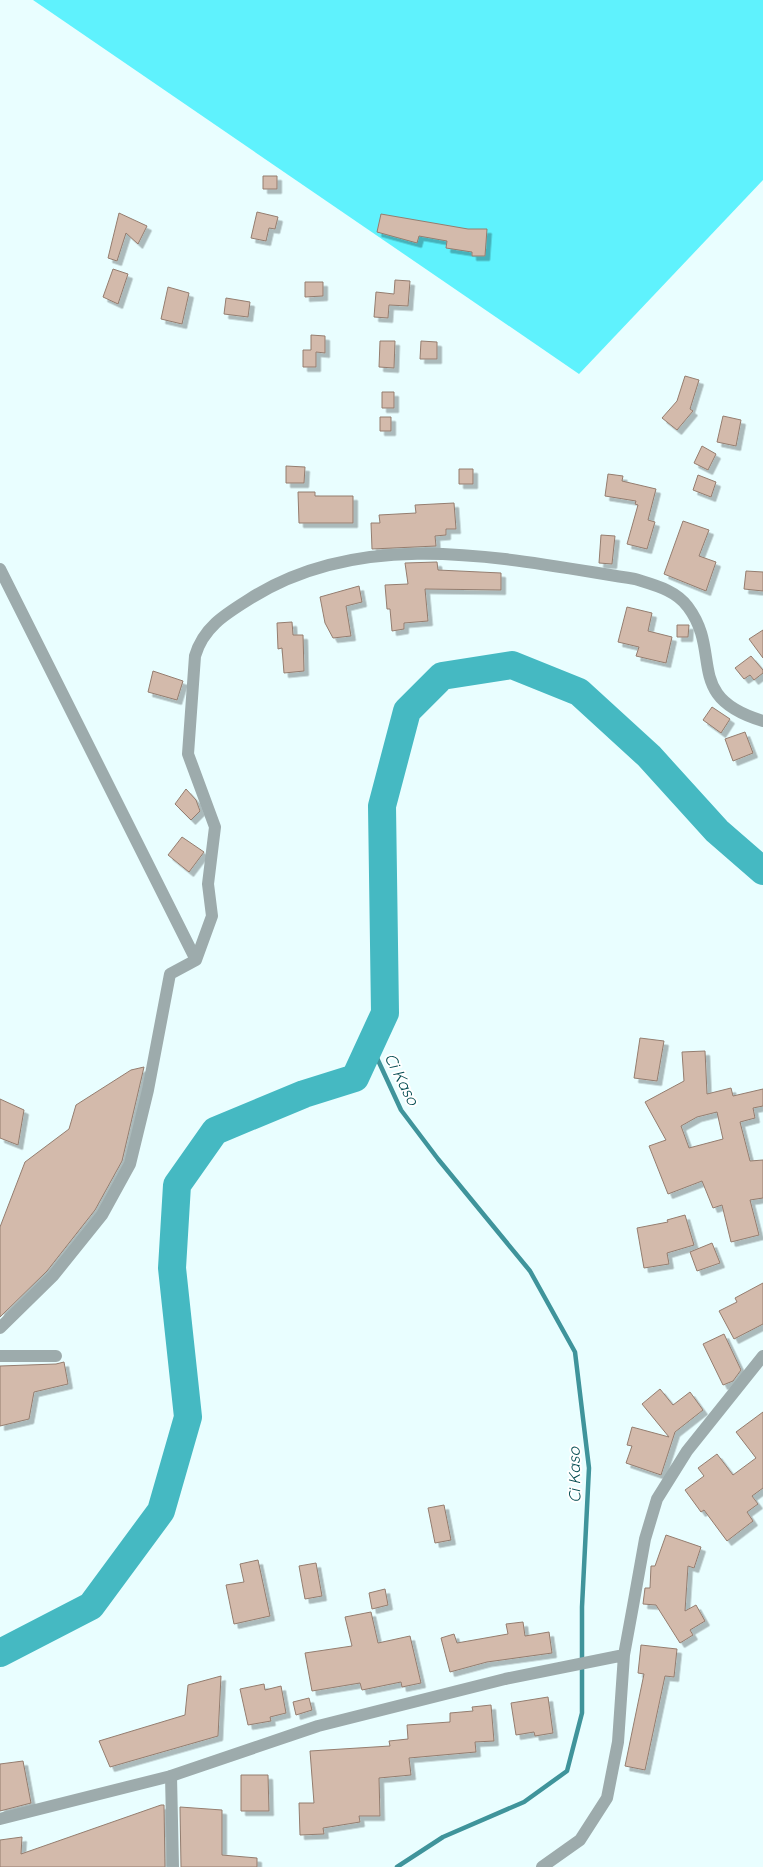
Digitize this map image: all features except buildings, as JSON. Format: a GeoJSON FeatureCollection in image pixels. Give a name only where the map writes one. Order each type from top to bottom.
{"type":"FeatureCollection","features":[{"type":"Feature","properties":{"kind":"street"},"geometry":{"type":"LineString","coordinates":[[0,1328],[53,1276],[102,1215],[130,1164],[148,1090],[170,974],[196,960],[212,916],[208,884],[215,826],[188,754],[195,656],[199,642],[222,616],[257,594],[293,576],[340,561],[384,554],[466,554],[634,579],[660,587],[676,595],[688,606],[698,623],[710,680],[722,701],[742,715],[763,721]]}},
{"type":"Feature","properties":{"kind":"street"},"geometry":{"type":"LineString","coordinates":[[0,569],[196,960]]}},
{"type":"Feature","properties":{"kind":"street"},"geometry":{"type":"LineString","coordinates":[[0,1356],[56,1356]]}},
{"type":"Feature","properties":{"kind":"street"},"geometry":{"type":"LineString","coordinates":[[542,1867],[580,1840],[607,1798],[618,1742],[624,1655],[645,1539],[657,1499],[687,1451],[763,1356]]}},
{"type":"Feature","properties":{"kind":"street"},"geometry":{"type":"LineString","coordinates":[[0,1819],[171,1776],[318,1726],[505,1679],[624,1655]]}},
{"type":"Feature","properties":{"kind":"street"},"geometry":{"type":"LineString","coordinates":[[171,1776],[173,1867]]}},
{"type":"Feature","properties":{"kind":"shaded area"},"geometry":{"type":"Polygon","coordinates":[[[33,0],[763,0],[763,180],[579,374],[33,0]]]}},
{"type":"Feature","properties":{"kind":"waterway"},"geometry":{"type":"LineString","coordinates":[[0,1653],[91,1606],[161,1511],[188,1417],[172,1268],[177,1185],[215,1131],[304,1094],[355,1078],[385,1013],[382,806],[407,711],[442,676],[512,665],[579,692],[649,756],[717,831],[763,871]]}},
{"type":"Feature","properties":{"kind":"waterway","name":"Ci Kaso"},"geometry":{"type":"LineString","coordinates":[[371,1045],[401,1110],[438,1159],[530,1271],[575,1352],[589,1468],[582,1607],[582,1713],[567,1771],[524,1802],[443,1837],[397,1867]]}}]}
